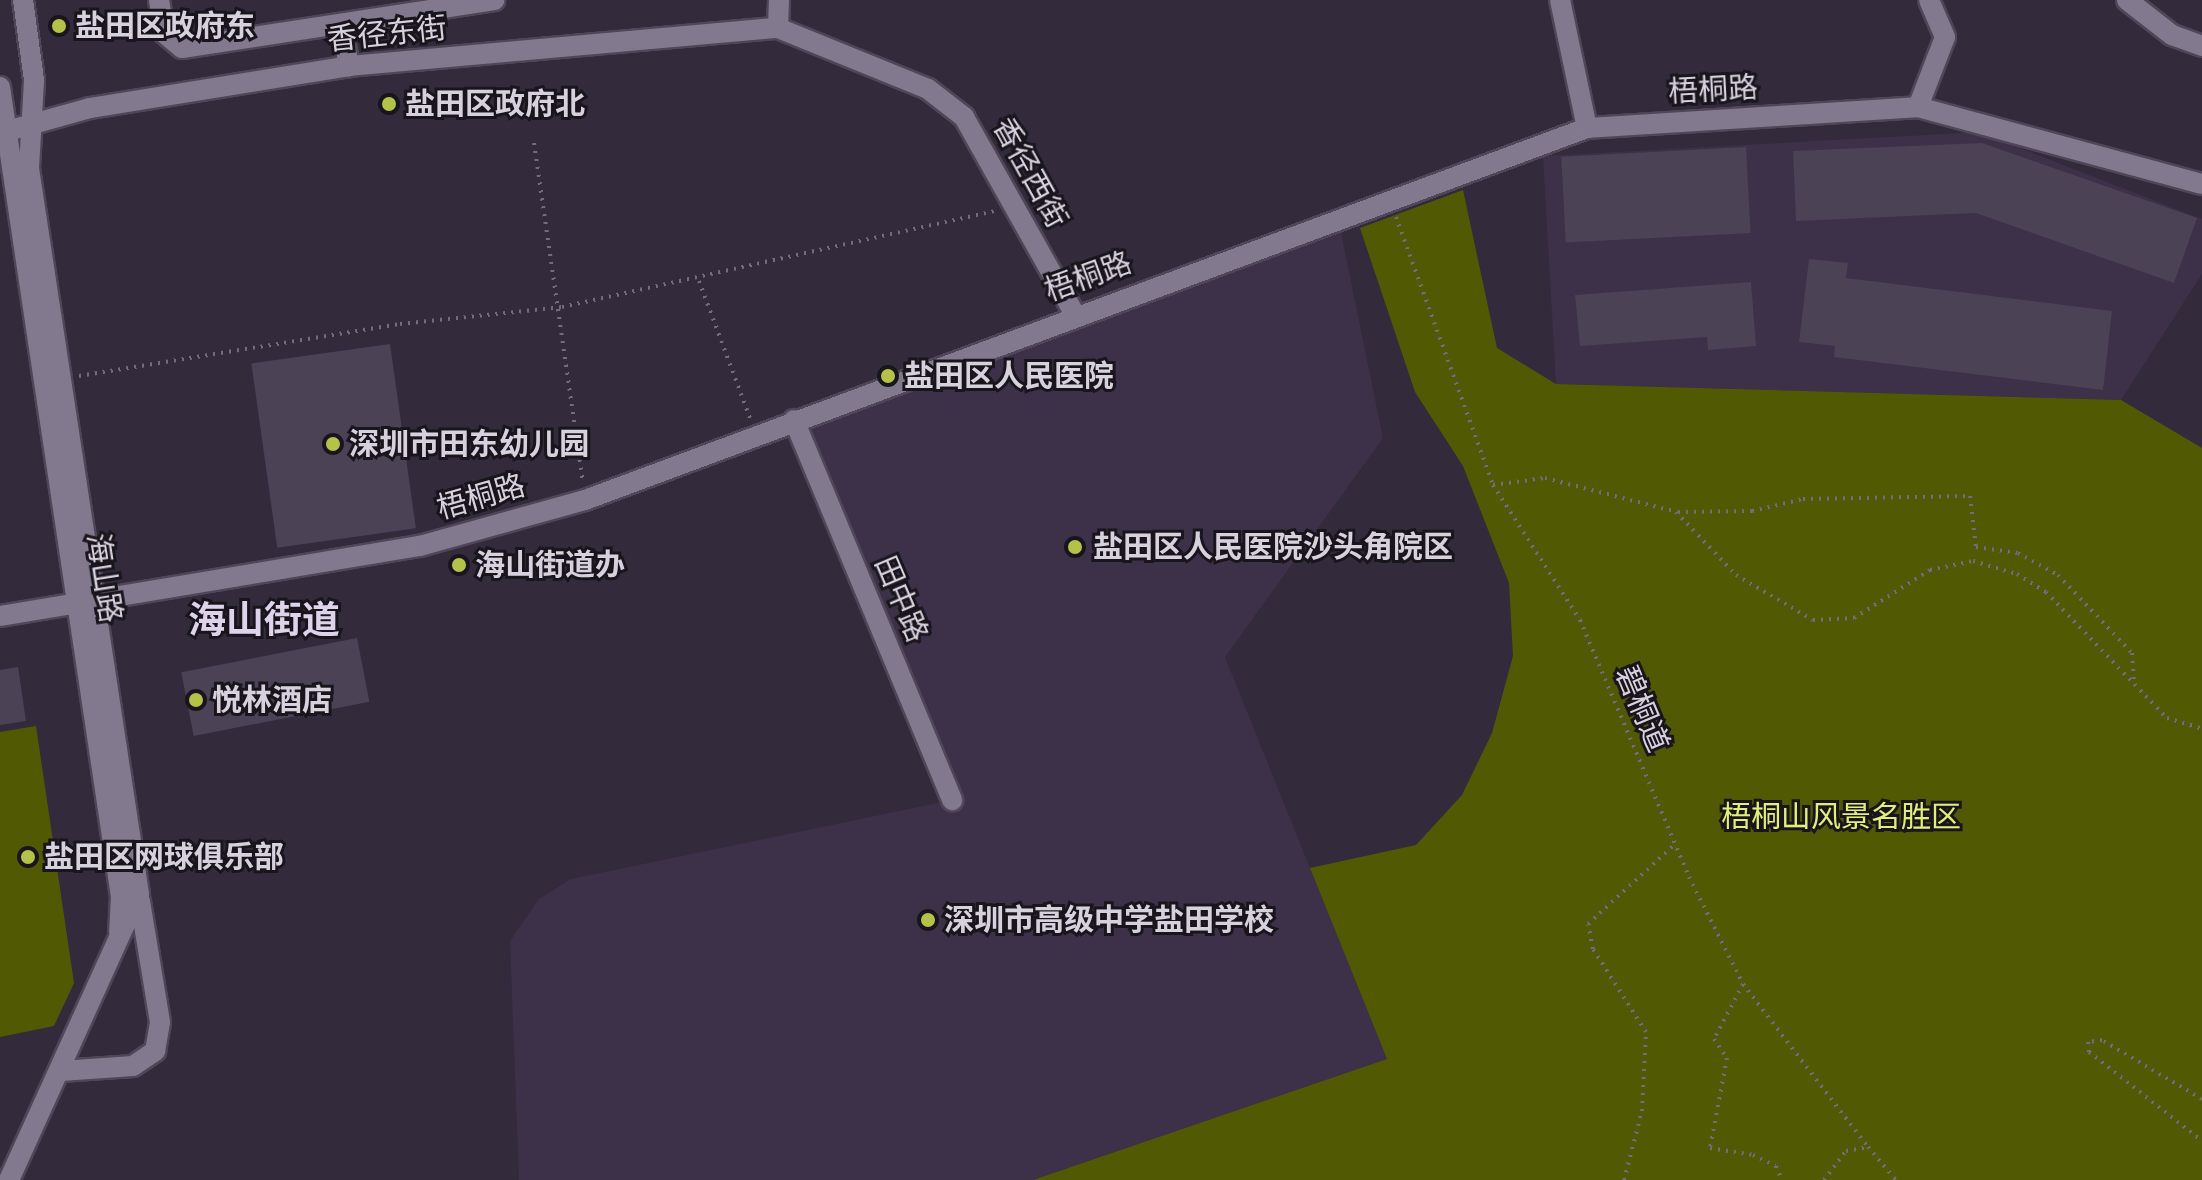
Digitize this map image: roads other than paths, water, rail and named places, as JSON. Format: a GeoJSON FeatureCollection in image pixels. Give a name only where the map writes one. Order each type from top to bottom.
{"type":"FeatureCollection","features":[{"type":"Feature","properties":{"kind":"street","name":"海山路"},"geometry":{"type":"LineString","coordinates":[[23,0],[34,80],[12,139],[86,601],[160,1022],[155,1051],[133,1066],[61,1071]]}},
{"type":"Feature","properties":{"kind":"street"},"geometry":{"type":"LineString","coordinates":[[159,0],[164,33],[182,48],[342,27],[494,0]]}},
{"type":"Feature","properties":{"kind":"street"},"geometry":{"type":"LineString","coordinates":[[778,28],[779,0]]}},
{"type":"Feature","properties":{"kind":"street"},"geometry":{"type":"LineString","coordinates":[[1560,0],[1587,128]]}},
{"type":"Feature","properties":{"kind":"street"},"geometry":{"type":"LineString","coordinates":[[1918,107],[1945,37],[1929,0]]}},
{"type":"Feature","properties":{"kind":"street"},"geometry":{"type":"LineString","coordinates":[[2127,0],[2172,35],[2202,46]]}},
{"type":"Feature","properties":{"kind":"street"},"geometry":{"type":"LineString","coordinates":[[342,27],[349,66]]}},
{"type":"Feature","properties":{"kind":"street","name":"香径东街"},"geometry":{"type":"LineString","coordinates":[[12,139],[90,108],[349,66],[778,28]]}},
{"type":"Feature","properties":{"kind":"street","name":"香径西街"},"geometry":{"type":"LineString","coordinates":[[778,28],[928,89],[980,136],[1013,207],[1074,313]]}},
{"type":"Feature","properties":{"kind":"street","name":"海山路"},"geometry":{"type":"LineString","coordinates":[[0,87],[61,379],[122,911],[104,982]]}},
{"type":"Feature","properties":{"kind":"street","name":"梧桐路"},"geometry":{"type":"LineString","coordinates":[[0,616],[420,546],[585,500],[1074,313],[1587,128],[1918,107],[2202,184]]}},
{"type":"Feature","properties":{"kind":"street","name":"田中路"},"geometry":{"type":"LineString","coordinates":[[794,420],[952,800]]}},
{"type":"Feature","properties":{"kind":"street"},"geometry":{"type":"LineString","coordinates":[[9,1180],[104,982],[139,894]]}},
{"type":"Feature","properties":{"kind":"place","name":"盐田区政府东"},"geometry":{"type":"Point","coordinates":[59,26]}},
{"type":"Feature","properties":{"kind":"place","name":"盐田区政府北"},"geometry":{"type":"Point","coordinates":[389,104]}},
{"type":"Feature","properties":{"kind":"place","name":"盐田区人民医院"},"geometry":{"type":"Point","coordinates":[888,376]}},
{"type":"Feature","properties":{"kind":"place","name":"深圳市田东幼儿园"},"geometry":{"type":"Point","coordinates":[333,444]}},
{"type":"Feature","properties":{"kind":"place","name":"盐田区人民医院沙头角院区"},"geometry":{"type":"Point","coordinates":[1075,547]}},
{"type":"Feature","properties":{"kind":"place","name":"海山街道办"},"geometry":{"type":"Point","coordinates":[459,565]}},
{"type":"Feature","properties":{"kind":"place","name":"悦林酒店"},"geometry":{"type":"Point","coordinates":[196,700]}},
{"type":"Feature","properties":{"kind":"place","name":"盐田区网球俱乐部"},"geometry":{"type":"Point","coordinates":[28,857]}},
{"type":"Feature","properties":{"kind":"place","name":"深圳市高级中学盐田学校"},"geometry":{"type":"Point","coordinates":[928,920]}},
{"type":"Feature","properties":{"kind":"district","name":"海山街道"},"geometry":{"type":"Point","coordinates":[264,620]}},
{"type":"Feature","properties":{"kind":"park label","name":"梧桐山风景名胜区"},"geometry":{"type":"Point","coordinates":[1841,817]}}]}
